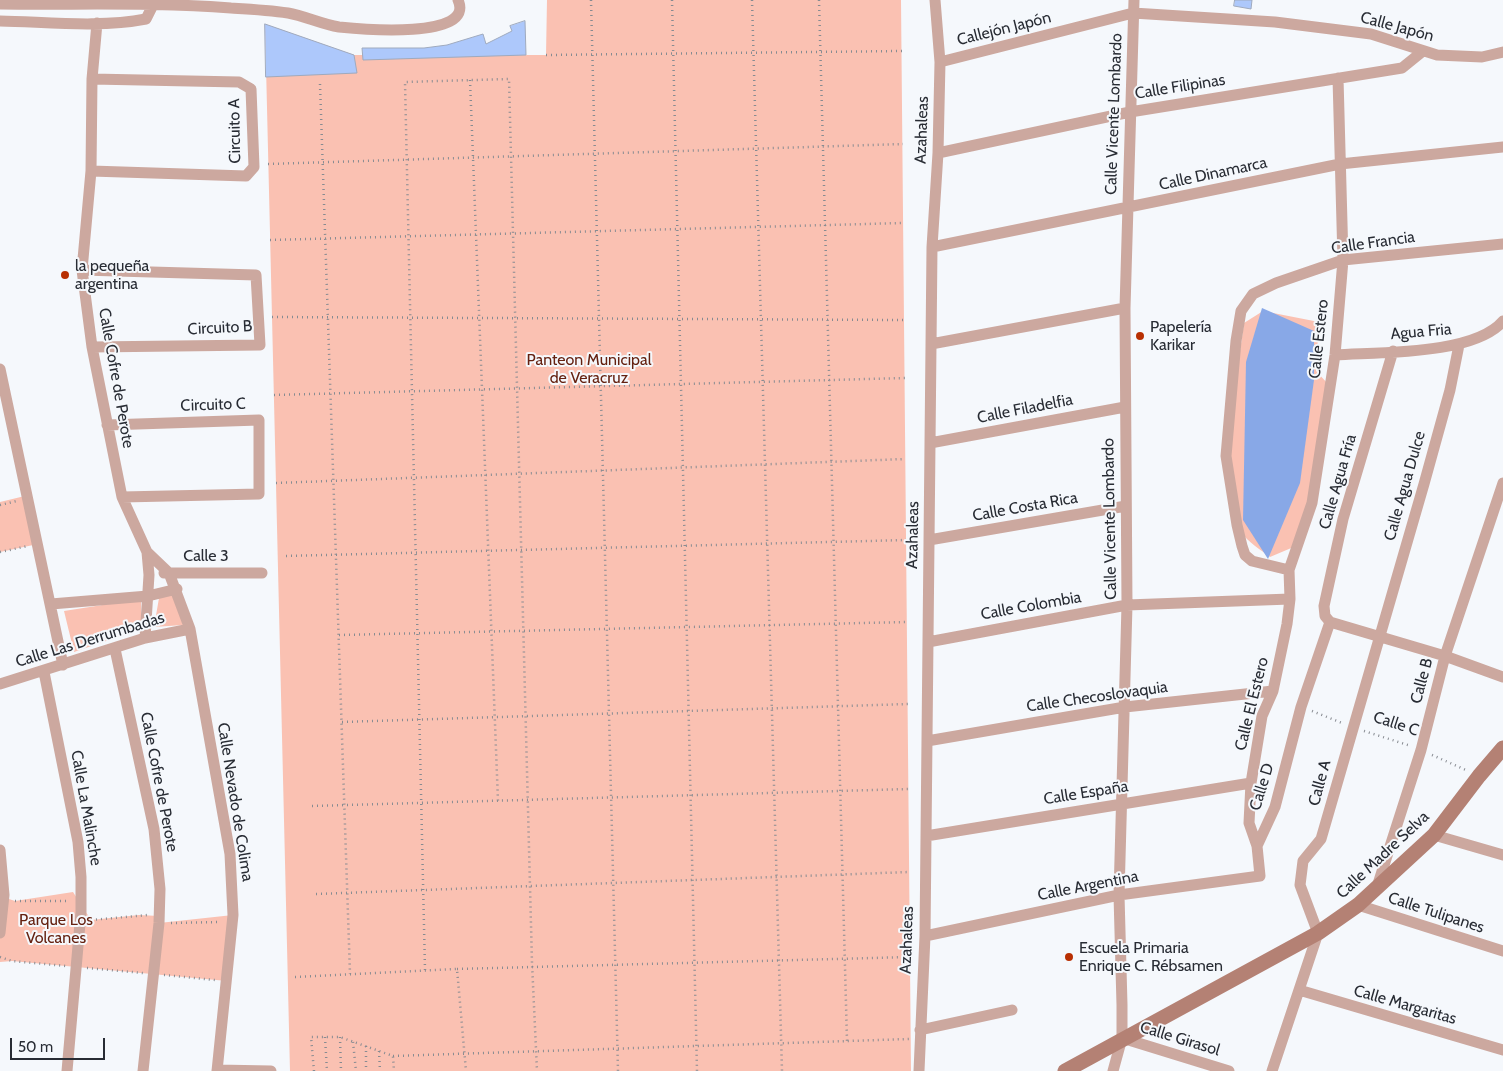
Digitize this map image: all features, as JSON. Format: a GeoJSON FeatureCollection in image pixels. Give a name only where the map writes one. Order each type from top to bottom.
{"type":"FeatureCollection","features":[{"type":"Feature","properties":{"kind":"street"},"geometry":{"type":"LineString","coordinates":[[0,4],[229,4],[287,13],[338,26],[394,30],[442,26],[455,20],[460,14],[461,6],[458,0]]}},
{"type":"Feature","properties":{"kind":"street","name":"Azahaleas"},"geometry":{"type":"LineString","coordinates":[[919,1071],[926,836],[932,247],[938,153],[940,62],[935,0]]}},
{"type":"Feature","properties":{"kind":"street","name":"Calle Vicente Lombardo"},"geometry":{"type":"LineString","coordinates":[[1113,1071],[1122,1038],[1119,895],[1127,605],[1125,308],[1134,0]]}},
{"type":"Feature","properties":{"kind":"street"},"geometry":{"type":"LineString","coordinates":[[0,21],[97,23],[146,18],[154,3]]}},
{"type":"Feature","properties":{"kind":"street","name":"Callejón Japón"},"geometry":{"type":"LineString","coordinates":[[940,62],[1133,12]]}},
{"type":"Feature","properties":{"kind":"street","name":"Calle Japón"},"geometry":{"type":"LineString","coordinates":[[1133,12],[1275,22],[1371,34],[1402,42],[1437,55],[1482,57],[1503,52]]}},
{"type":"Feature","properties":{"kind":"street","name":"Calle Cofre de Perote"},"geometry":{"type":"LineString","coordinates":[[97,23],[92,79],[91,171],[82,270],[92,347],[122,496],[147,552],[149,575],[145,638]]}},
{"type":"Feature","properties":{"kind":"street","name":"Calle Filipinas"},"geometry":{"type":"LineString","coordinates":[[938,153],[1130,112],[1402,68],[1423,51]]}},
{"type":"Feature","properties":{"kind":"street","name":"Calle Estero"},"geometry":{"type":"LineString","coordinates":[[1290,599],[1288,570],[1312,503],[1335,355],[1343,260],[1338,78]]}},
{"type":"Feature","properties":{"kind":"street","name":"Circuito A"},"geometry":{"type":"LineString","coordinates":[[91,171],[246,176],[254,167],[251,89],[246,84],[239,82],[92,79]]}},
{"type":"Feature","properties":{"kind":"street","name":"Calle Dinamarca"},"geometry":{"type":"LineString","coordinates":[[932,247],[1127,209],[1340,164],[1503,147]]}},
{"type":"Feature","properties":{"kind":"street","name":"Calle Francia"},"geometry":{"type":"LineString","coordinates":[[1288,570],[1252,561],[1246,555],[1237,525],[1226,456],[1236,341],[1241,311],[1253,294],[1343,260],[1503,244]]}},
{"type":"Feature","properties":{"kind":"street","name":"Circuito B"},"geometry":{"type":"LineString","coordinates":[[82,270],[256,275],[260,345],[92,347]]}},
{"type":"Feature","properties":{"kind":"street"},"geometry":{"type":"LineString","coordinates":[[931,344],[1125,308]]}},
{"type":"Feature","properties":{"kind":"street","name":"Agua Fria"},"geometry":{"type":"LineString","coordinates":[[1335,355],[1459,345],[1486,335],[1503,321]]}},
{"type":"Feature","properties":{"kind":"street","name":"Calle Agua Dulce"},"geometry":{"type":"LineString","coordinates":[[1381,636],[1450,390],[1459,345]]}},
{"type":"Feature","properties":{"kind":"street","name":"Calle Agua Fría"},"geometry":{"type":"LineString","coordinates":[[1330,622],[1325,616],[1324,606],[1343,518],[1392,351]]}},
{"type":"Feature","properties":{"kind":"street"},"geometry":{"type":"LineString","coordinates":[[0,369],[64,665]]}},
{"type":"Feature","properties":{"kind":"street","name":"Calle Filadelfia"},"geometry":{"type":"LineString","coordinates":[[930,443],[1125,407]]}},
{"type":"Feature","properties":{"kind":"street","name":"Circuito C"},"geometry":{"type":"LineString","coordinates":[[107,425],[259,420],[259,494],[122,496]]}},
{"type":"Feature","properties":{"kind":"street","name":"Calle B"},"geometry":{"type":"LineString","coordinates":[[1377,888],[1421,750],[1445,656],[1503,483]]}},
{"type":"Feature","properties":{"kind":"street","name":"Calle Costa Rica"},"geometry":{"type":"LineString","coordinates":[[929,540],[1126,506]]}},
{"type":"Feature","properties":{"kind":"street","name":"Calle Cofre de Perote"},"geometry":{"type":"LineString","coordinates":[[147,552],[169,572]]}},
{"type":"Feature","properties":{"kind":"street","name":"Calle 3"},"geometry":{"type":"LineString","coordinates":[[149,575],[169,572],[262,573]]}},
{"type":"Feature","properties":{"kind":"street","name":"Calle Nevado de Colima"},"geometry":{"type":"LineString","coordinates":[[169,572],[177,589],[190,628],[230,854],[232,922],[217,1071]]}},
{"type":"Feature","properties":{"kind":"street","name":"Calle Las Derrumbadas"},"geometry":{"type":"LineString","coordinates":[[51,604],[148,596],[177,589]]}},
{"type":"Feature","properties":{"kind":"street","name":"Calle Colombia"},"geometry":{"type":"LineString","coordinates":[[928,642],[1127,605],[1290,599]]}},
{"type":"Feature","properties":{"kind":"street","name":"Calle El Estero"},"geometry":{"type":"LineString","coordinates":[[1257,846],[1249,823],[1251,783],[1262,716],[1273,691],[1290,599]]}},
{"type":"Feature","properties":{"kind":"street"},"geometry":{"type":"LineString","coordinates":[[1330,622],[1445,656],[1503,677]]}},
{"type":"Feature","properties":{"kind":"street","name":"Calle D"},"geometry":{"type":"LineString","coordinates":[[1257,846],[1275,807],[1301,706],[1330,622]]}},
{"type":"Feature","properties":{"kind":"street","name":"Calle Las Derrumbadas"},"geometry":{"type":"LineString","coordinates":[[0,684],[44,672],[145,638],[190,628]]}},
{"type":"Feature","properties":{"kind":"street","name":"Calle A"},"geometry":{"type":"LineString","coordinates":[[1318,933],[1300,885],[1303,861],[1321,839],[1352,727],[1381,636]]}},
{"type":"Feature","properties":{"kind":"street","name":"Calle Cofre de Perote"},"geometry":{"type":"LineString","coordinates":[[115,649],[154,829],[160,889],[159,916],[143,1071]]}},
{"type":"Feature","properties":{"kind":"street","name":"Calle La Malinche"},"geometry":{"type":"LineString","coordinates":[[44,672],[78,842],[81,877],[67,1071]]}},
{"type":"Feature","properties":{"kind":"street","name":"Calle Checoslovaquia"},"geometry":{"type":"LineString","coordinates":[[927,741],[1125,707],[1273,691]]}},
{"type":"Feature","properties":{"kind":"street","name":"Calle Madre Selva"},"geometry":{"type":"LineString","coordinates":[[1065,1071],[1122,1038],[1318,933],[1358,905],[1434,835],[1478,776],[1501,754]]}},
{"type":"Feature","properties":{"kind":"street","name":"Calle España"},"geometry":{"type":"LineString","coordinates":[[926,836],[1251,783]]}},
{"type":"Feature","properties":{"kind":"street"},"geometry":{"type":"LineString","coordinates":[[1434,835],[1503,855]]}},
{"type":"Feature","properties":{"kind":"street","name":"Calle Argentina"},"geometry":{"type":"LineString","coordinates":[[924,936],[1119,895],[1260,876],[1257,846]]}},
{"type":"Feature","properties":{"kind":"street"},"geometry":{"type":"LineString","coordinates":[[0,850],[3,905],[0,934]]}},
{"type":"Feature","properties":{"kind":"street","name":"Calle Tulipanes"},"geometry":{"type":"LineString","coordinates":[[1358,905],[1503,951]]}},
{"type":"Feature","properties":{"kind":"street"},"geometry":{"type":"LineString","coordinates":[[1272,1071],[1318,933]]}},
{"type":"Feature","properties":{"kind":"street","name":"Calle Margaritas"},"geometry":{"type":"LineString","coordinates":[[1299,990],[1503,1050]]}},
{"type":"Feature","properties":{"kind":"street"},"geometry":{"type":"LineString","coordinates":[[920,1030],[1012,1010]]}},
{"type":"Feature","properties":{"kind":"street","name":"Calle Girasol"},"geometry":{"type":"LineString","coordinates":[[1122,1038],[1229,1071]]}},
{"type":"Feature","properties":{"kind":"street"},"geometry":{"type":"LineString","coordinates":[[217,1071],[271,1071]]}},
{"type":"Feature","properties":{"kind":"path"},"geometry":{"type":"LineString","coordinates":[[590,0],[618,1071]]}},
{"type":"Feature","properties":{"kind":"path"},"geometry":{"type":"LineString","coordinates":[[672,0],[697,1071]]}},
{"type":"Feature","properties":{"kind":"path"},"geometry":{"type":"LineString","coordinates":[[752,0],[782,1071]]}},
{"type":"Feature","properties":{"kind":"path"},"geometry":{"type":"LineString","coordinates":[[819,0],[847,1041]]}},
{"type":"Feature","properties":{"kind":"path"},"geometry":{"type":"LineString","coordinates":[[546,56],[902,51]]}},
{"type":"Feature","properties":{"kind":"path"},"geometry":{"type":"LineString","coordinates":[[425,970],[405,82],[509,79],[527,800],[537,1071]]}},
{"type":"Feature","properties":{"kind":"path"},"geometry":{"type":"LineString","coordinates":[[470,80],[498,801]]}},
{"type":"Feature","properties":{"kind":"path"},"geometry":{"type":"LineString","coordinates":[[320,84],[350,974]]}},
{"type":"Feature","properties":{"kind":"path"},"geometry":{"type":"LineString","coordinates":[[268,164],[902,144]]}},
{"type":"Feature","properties":{"kind":"path"},"geometry":{"type":"LineString","coordinates":[[270,240],[903,223]]}},
{"type":"Feature","properties":{"kind":"path"},"geometry":{"type":"LineString","coordinates":[[272,317],[904,320]]}},
{"type":"Feature","properties":{"kind":"path"},"geometry":{"type":"LineString","coordinates":[[274,395],[905,378]]}},
{"type":"Feature","properties":{"kind":"path"},"geometry":{"type":"LineString","coordinates":[[276,484],[906,458]]}},
{"type":"Feature","properties":{"kind":"path"},"geometry":{"type":"LineString","coordinates":[[0,505],[28,499]]}},
{"type":"Feature","properties":{"kind":"path"},"geometry":{"type":"LineString","coordinates":[[286,556],[906,540]]}},
{"type":"Feature","properties":{"kind":"path"},"geometry":{"type":"LineString","coordinates":[[0,552],[39,544]]}},
{"type":"Feature","properties":{"kind":"path"},"geometry":{"type":"LineString","coordinates":[[339,635],[907,622]]}},
{"type":"Feature","properties":{"kind":"path"},"geometry":{"type":"LineString","coordinates":[[342,722],[908,704]]}},
{"type":"Feature","properties":{"kind":"path","name":"Calle C"},"geometry":{"type":"LineString","coordinates":[[1301,706],[1352,727],[1421,750],[1478,776]]}},
{"type":"Feature","properties":{"kind":"path"},"geometry":{"type":"LineString","coordinates":[[312,806],[908,789]]}},
{"type":"Feature","properties":{"kind":"path"},"geometry":{"type":"LineString","coordinates":[[316,894],[909,872]]}},
{"type":"Feature","properties":{"kind":"path"},"geometry":{"type":"LineString","coordinates":[[3,905],[15,901],[80,901],[91,920],[139,915],[159,916],[170,923],[232,922]]}},
{"type":"Feature","properties":{"kind":"path"},"geometry":{"type":"LineString","coordinates":[[0,957],[12,961],[227,981]]}},
{"type":"Feature","properties":{"kind":"path"},"geometry":{"type":"LineString","coordinates":[[295,977],[425,970],[910,957]]}},
{"type":"Feature","properties":{"kind":"path"},"geometry":{"type":"LineString","coordinates":[[456,969],[466,1071]]}},
{"type":"Feature","properties":{"kind":"path"},"geometry":{"type":"LineString","coordinates":[[314,1071],[311,1037],[340,1037],[393,1056],[910,1039]]}},
{"type":"Feature","properties":{"kind":"path"},"geometry":{"type":"LineString","coordinates":[[325,1037],[327,1071]]}},
{"type":"Feature","properties":{"kind":"path"},"geometry":{"type":"LineString","coordinates":[[340,1037],[341,1071]]}},
{"type":"Feature","properties":{"kind":"path"},"geometry":{"type":"LineString","coordinates":[[353,1042],[356,1071]]}},
{"type":"Feature","properties":{"kind":"path"},"geometry":{"type":"LineString","coordinates":[[366,1046],[366,1071]]}},
{"type":"Feature","properties":{"kind":"path"},"geometry":{"type":"LineString","coordinates":[[379,1051],[380,1071]]}},
{"type":"Feature","properties":{"kind":"path"},"geometry":{"type":"LineString","coordinates":[[393,1056],[394,1071]]}},
{"type":"Feature","properties":{"kind":"green space","name":"Panteon Municipal de Veracruz"},"geometry":{"type":"Polygon","coordinates":[[[547,0],[901,0],[911,1071],[290,1071],[265,24],[354,55],[546,55],[547,0]]]}},
{"type":"Feature","properties":{"kind":"green space"},"geometry":{"type":"Polygon","coordinates":[[[1263,311],[1319,322],[1316,371],[1329,385],[1303,543],[1270,557],[1244,536],[1233,515],[1229,462],[1230,431],[1244,323],[1263,311]]]}},
{"type":"Feature","properties":{"kind":"green space"},"geometry":{"type":"Polygon","coordinates":[[[29,495],[38,544],[0,552],[0,502],[29,495]]]}},
{"type":"Feature","properties":{"kind":"green space"},"geometry":{"type":"Polygon","coordinates":[[[176,594],[183,625],[154,627],[159,598],[176,594]]]}},
{"type":"Feature","properties":{"kind":"green space"},"geometry":{"type":"Polygon","coordinates":[[[141,599],[141,620],[127,634],[74,652],[64,611],[141,599]]]}},
{"type":"Feature","properties":{"kind":"green space","name":"Parque Los Volcanes"},"geometry":{"type":"Polygon","coordinates":[[[73,892],[91,920],[139,915],[159,916],[159,923],[233,915],[227,981],[12,961],[0,962],[0,896],[15,901],[73,892]]]}},
{"type":"Feature","properties":{"kind":"water"},"geometry":{"type":"Polygon","coordinates":[[[1262,308],[1314,331],[1314,380],[1300,483],[1268,559],[1243,520],[1246,362],[1262,308]]]}},
{"type":"Feature","properties":{"kind":"building"},"geometry":{"type":"Polygon","coordinates":[[[1235,0],[1252,0],[1251,9],[1234,6],[1235,0]]]}},
{"type":"Feature","properties":{"kind":"building"},"geometry":{"type":"Polygon","coordinates":[[[525,21],[526,55],[363,60],[362,48],[424,48],[447,45],[483,34],[486,44],[512,31],[510,26],[525,21]]]}},
{"type":"Feature","properties":{"kind":"building"},"geometry":{"type":"Polygon","coordinates":[[[265,24],[354,55],[357,73],[266,77],[265,24]]]}},
{"type":"Feature","properties":{"kind":"place","name":"la pequeña argentina"},"geometry":{"type":"Point","coordinates":[65,275]}},
{"type":"Feature","properties":{"kind":"place","name":"Papelería Karikar"},"geometry":{"type":"Point","coordinates":[1140,336]}},
{"type":"Feature","properties":{"kind":"place","name":"Escuela Primaria Enrique C. Rébsamen"},"geometry":{"type":"Point","coordinates":[1069,957]}}]}
